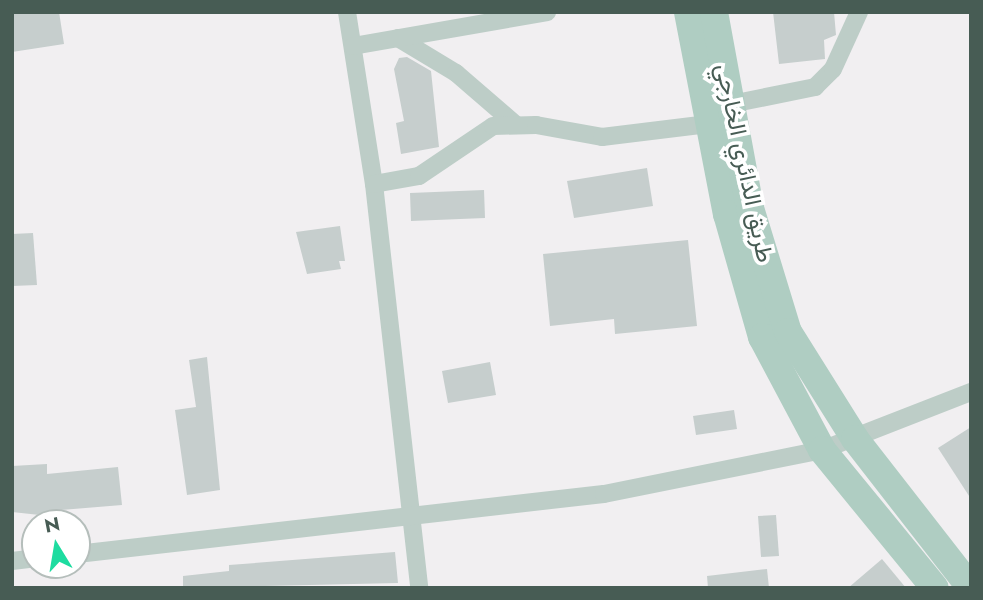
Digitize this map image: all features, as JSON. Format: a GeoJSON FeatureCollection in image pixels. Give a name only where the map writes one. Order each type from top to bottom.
{"type":"FeatureCollection","features":[{"type":"Feature","properties":{"kind":"main road","name":"طريق الدائري الخارجي"},"geometry":{"type":"LineString","coordinates":[[688,12],[708,124],[741,273],[762,337],[822,450],[935,588]]}},
{"type":"Feature","properties":{"kind":"main road","name":"طريق الدائري الخارجي"},"geometry":{"type":"LineString","coordinates":[[714,12],[750,208],[788,332],[855,439],[971,587]]}},
{"type":"Feature","properties":{"kind":"street"},"geometry":{"type":"LineString","coordinates":[[347,12],[374,184],[419,588]]}},
{"type":"Feature","properties":{"kind":"street"},"geometry":{"type":"LineString","coordinates":[[353,46],[547,12]]}},
{"type":"Feature","properties":{"kind":"street"},"geometry":{"type":"LineString","coordinates":[[731,104],[815,87],[833,69],[859,12]]}},
{"type":"Feature","properties":{"kind":"street"},"geometry":{"type":"LineString","coordinates":[[398,38],[456,73],[515,124]]}},
{"type":"Feature","properties":{"kind":"street"},"geometry":{"type":"LineString","coordinates":[[374,184],[419,176],[493,126],[515,124],[602,137],[708,124]]}},
{"type":"Feature","properties":{"kind":"street"},"geometry":{"type":"LineString","coordinates":[[91,553],[411,519],[604,494],[822,450],[971,392]]}},
{"type":"Feature","properties":{"kind":"building"},"geometry":{"type":"Polygon","coordinates":[[[12,12],[59,12],[64,44],[12,52],[12,12]]]}},
{"type":"Feature","properties":{"kind":"building"},"geometry":{"type":"Polygon","coordinates":[[[773,12],[834,12],[836,35],[824,40],[825,59],[779,64],[773,12]]]}},
{"type":"Feature","properties":{"kind":"building"},"geometry":{"type":"Polygon","coordinates":[[[407,57],[431,71],[439,147],[401,154],[396,123],[404,121],[394,69],[399,58],[407,57]]]}},
{"type":"Feature","properties":{"kind":"building"},"geometry":{"type":"Polygon","coordinates":[[[647,168],[653,206],[574,218],[567,181],[647,168]]]}},
{"type":"Feature","properties":{"kind":"building"},"geometry":{"type":"Polygon","coordinates":[[[484,190],[485,218],[411,221],[410,193],[484,190]]]}},
{"type":"Feature","properties":{"kind":"building"},"geometry":{"type":"Polygon","coordinates":[[[340,226],[345,261],[339,261],[341,269],[307,274],[296,232],[340,226]]]}},
{"type":"Feature","properties":{"kind":"building"},"geometry":{"type":"Polygon","coordinates":[[[33,233],[37,285],[12,286],[12,234],[33,233]]]}},
{"type":"Feature","properties":{"kind":"building"},"geometry":{"type":"Polygon","coordinates":[[[688,240],[697,326],[615,334],[614,319],[550,326],[543,254],[688,240]]]}},
{"type":"Feature","properties":{"kind":"building"},"geometry":{"type":"Polygon","coordinates":[[[207,357],[220,490],[187,495],[175,410],[196,407],[189,360],[207,357]]]}},
{"type":"Feature","properties":{"kind":"building"},"geometry":{"type":"Polygon","coordinates":[[[490,362],[496,395],[448,403],[442,371],[490,362]]]}},
{"type":"Feature","properties":{"kind":"building"},"geometry":{"type":"Polygon","coordinates":[[[734,410],[737,429],[696,435],[693,416],[734,410]]]}},
{"type":"Feature","properties":{"kind":"building"},"geometry":{"type":"Polygon","coordinates":[[[971,427],[971,499],[938,448],[971,427]]]}},
{"type":"Feature","properties":{"kind":"building"},"geometry":{"type":"Polygon","coordinates":[[[47,464],[47,474],[118,467],[122,505],[21,509],[21,513],[12,512],[12,466],[47,464]]]}},
{"type":"Feature","properties":{"kind":"building"},"geometry":{"type":"Polygon","coordinates":[[[776,515],[779,556],[761,557],[758,516],[776,515]]]}},
{"type":"Feature","properties":{"kind":"building"},"geometry":{"type":"Polygon","coordinates":[[[395,552],[398,583],[183,588],[183,576],[229,571],[229,565],[395,552]]]}},
{"type":"Feature","properties":{"kind":"building"},"geometry":{"type":"Polygon","coordinates":[[[882,559],[906,588],[848,588],[882,559]]]}},
{"type":"Feature","properties":{"kind":"building"},"geometry":{"type":"Polygon","coordinates":[[[767,569],[769,588],[708,588],[707,576],[767,569]]]}}]}
